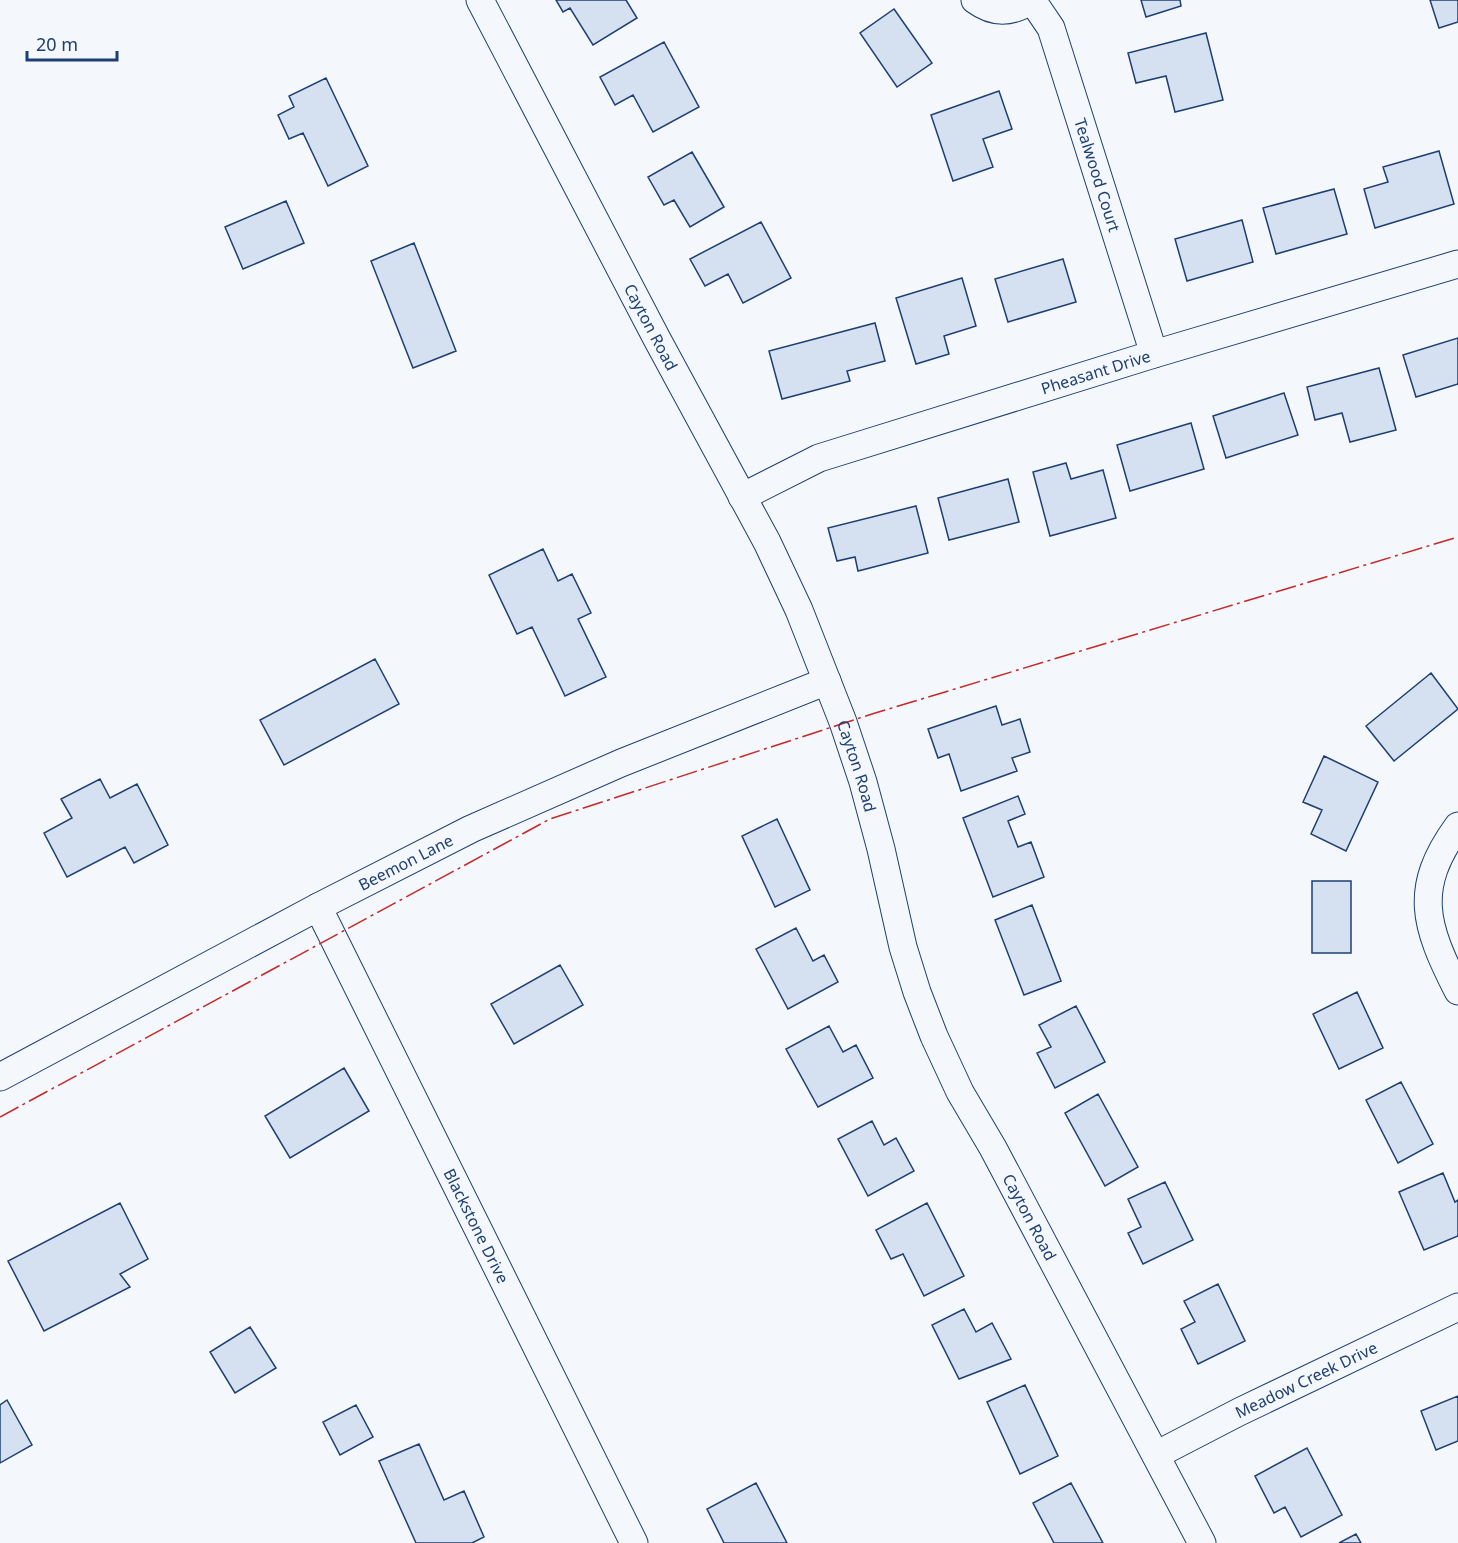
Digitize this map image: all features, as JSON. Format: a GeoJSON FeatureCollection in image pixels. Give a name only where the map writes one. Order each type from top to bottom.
{"type":"FeatureCollection","features":[{"type":"Feature","properties":{"kind":"street","name":"Cayton Road"},"geometry":{"type":"LineString","coordinates":[[480,0],[651,329],[767,542],[799,610],[843,722],[863,782],[903,947],[934,1035],[960,1092],[999,1159],[1202,1543]]}},
{"type":"Feature","properties":{"kind":"street","name":"Tealwood Court"},"geometry":{"type":"LineString","coordinates":[[975,0],[993,10],[1010,11],[1031,0],[1051,27],[1154,354]]}},
{"type":"Feature","properties":{"kind":"street","name":"Pheasant Drive"},"geometry":{"type":"LineString","coordinates":[[742,497],[819,458],[1154,354],[1458,264]]}},
{"type":"Feature","properties":{"kind":"street","name":"Beemon Lane"},"geometry":{"type":"LineString","coordinates":[[0,1077],[318,907],[471,829],[621,764],[827,681]]}},
{"type":"Feature","properties":{"kind":"street"},"geometry":{"type":"LineString","coordinates":[[1458,826],[1434,865],[1429,891],[1428,919],[1438,952],[1458,991]]}},
{"type":"Feature","properties":{"kind":"street","name":"Blackstone Drive"},"geometry":{"type":"LineString","coordinates":[[318,907],[634,1543]]}},
{"type":"Feature","properties":{"kind":"street","name":"Meadow Creek Drive"},"geometry":{"type":"LineString","coordinates":[[1156,1455],[1239,1412],[1458,1307]]}},
{"type":"Feature","properties":{"kind":"building"},"geometry":{"type":"Polygon","coordinates":[[[556,0],[626,0],[637,18],[593,45],[570,8],[563,12],[556,0]]]}},
{"type":"Feature","properties":{"kind":"building"},"geometry":{"type":"Polygon","coordinates":[[[1141,0],[1180,0],[1181,6],[1146,17],[1141,0]]]}},
{"type":"Feature","properties":{"kind":"building"},"geometry":{"type":"Polygon","coordinates":[[[1430,0],[1458,0],[1458,22],[1439,28],[1430,0]]]}},
{"type":"Feature","properties":{"kind":"building"},"geometry":{"type":"Polygon","coordinates":[[[894,9],[932,63],[897,87],[860,33],[894,9]]]}},
{"type":"Feature","properties":{"kind":"building"},"geometry":{"type":"Polygon","coordinates":[[[1206,33],[1223,100],[1175,112],[1166,76],[1136,83],[1128,53],[1206,33]]]}},
{"type":"Feature","properties":{"kind":"building"},"geometry":{"type":"Polygon","coordinates":[[[664,42],[699,107],[653,132],[633,95],[615,105],[600,77],[664,42]]]}},
{"type":"Feature","properties":{"kind":"building"},"geometry":{"type":"Polygon","coordinates":[[[326,78],[368,166],[328,186],[303,133],[289,139],[278,115],[294,107],[289,96],[326,78]]]}},
{"type":"Feature","properties":{"kind":"building"},"geometry":{"type":"Polygon","coordinates":[[[999,91],[1012,129],[983,139],[993,167],[953,181],[931,115],[999,91]]]}},
{"type":"Feature","properties":{"kind":"building"},"geometry":{"type":"Polygon","coordinates":[[[1439,151],[1454,204],[1375,228],[1364,189],[1388,182],[1383,167],[1439,151]]]}},
{"type":"Feature","properties":{"kind":"building"},"geometry":{"type":"Polygon","coordinates":[[[692,152],[724,207],[690,227],[674,200],[664,205],[648,177],[692,152]]]}},
{"type":"Feature","properties":{"kind":"building"},"geometry":{"type":"Polygon","coordinates":[[[1334,189],[1347,234],[1276,254],[1263,208],[1334,189]]]}},
{"type":"Feature","properties":{"kind":"building"},"geometry":{"type":"Polygon","coordinates":[[[286,201],[304,243],[243,269],[225,227],[286,201]]]}},
{"type":"Feature","properties":{"kind":"building"},"geometry":{"type":"Polygon","coordinates":[[[1242,220],[1253,262],[1187,281],[1175,239],[1242,220]]]}},
{"type":"Feature","properties":{"kind":"building"},"geometry":{"type":"Polygon","coordinates":[[[761,222],[791,278],[743,303],[728,274],[705,286],[690,259],[761,222]]]}},
{"type":"Feature","properties":{"kind":"building"},"geometry":{"type":"Polygon","coordinates":[[[414,243],[456,351],[413,368],[371,261],[414,243]]]}},
{"type":"Feature","properties":{"kind":"building"},"geometry":{"type":"Polygon","coordinates":[[[1063,259],[1076,302],[1008,322],[995,279],[1063,259]]]}},
{"type":"Feature","properties":{"kind":"building"},"geometry":{"type":"Polygon","coordinates":[[[962,278],[976,326],[944,336],[949,354],[916,364],[896,298],[962,278]]]}},
{"type":"Feature","properties":{"kind":"building"},"geometry":{"type":"Polygon","coordinates":[[[875,323],[885,361],[847,371],[850,381],[782,399],[769,351],[875,323]]]}},
{"type":"Feature","properties":{"kind":"building"},"geometry":{"type":"Polygon","coordinates":[[[1458,338],[1458,384],[1416,397],[1403,355],[1458,338]]]}},
{"type":"Feature","properties":{"kind":"building"},"geometry":{"type":"Polygon","coordinates":[[[1379,368],[1396,430],[1350,442],[1342,413],[1315,420],[1307,387],[1379,368]]]}},
{"type":"Feature","properties":{"kind":"building"},"geometry":{"type":"Polygon","coordinates":[[[1284,393],[1298,435],[1226,458],[1213,416],[1284,393]]]}},
{"type":"Feature","properties":{"kind":"building"},"geometry":{"type":"Polygon","coordinates":[[[1191,423],[1204,469],[1130,491],[1117,445],[1191,423]]]}},
{"type":"Feature","properties":{"kind":"building"},"geometry":{"type":"Polygon","coordinates":[[[1066,463],[1071,479],[1103,470],[1116,518],[1050,536],[1033,472],[1066,463]]]}},
{"type":"Feature","properties":{"kind":"building"},"geometry":{"type":"Polygon","coordinates":[[[1008,479],[1019,522],[949,540],[938,498],[1008,479]]]}},
{"type":"Feature","properties":{"kind":"building"},"geometry":{"type":"Polygon","coordinates":[[[916,506],[928,553],[858,571],[855,557],[837,561],[828,528],[916,506]]]}},
{"type":"Feature","properties":{"kind":"building"},"geometry":{"type":"Polygon","coordinates":[[[543,549],[558,581],[572,574],[591,613],[578,619],[606,677],[565,696],[532,627],[517,634],[489,575],[543,549]]]}},
{"type":"Feature","properties":{"kind":"building"},"geometry":{"type":"Polygon","coordinates":[[[375,659],[399,704],[284,765],[260,720],[375,659]]]}},
{"type":"Feature","properties":{"kind":"building"},"geometry":{"type":"Polygon","coordinates":[[[1431,673],[1458,709],[1394,761],[1366,726],[1431,673]]]}},
{"type":"Feature","properties":{"kind":"building"},"geometry":{"type":"Polygon","coordinates":[[[996,706],[1002,725],[1020,719],[1030,752],[1012,758],[1017,771],[961,791],[949,754],[938,758],[928,729],[996,706]]]}},
{"type":"Feature","properties":{"kind":"building"},"geometry":{"type":"Polygon","coordinates":[[[1324,756],[1378,782],[1346,851],[1311,834],[1322,810],[1303,802],[1324,756]]]}},
{"type":"Feature","properties":{"kind":"building"},"geometry":{"type":"Polygon","coordinates":[[[100,779],[110,798],[137,784],[168,845],[134,863],[125,847],[67,877],[44,833],[72,818],[61,799],[100,779]]]}},
{"type":"Feature","properties":{"kind":"building"},"geometry":{"type":"Polygon","coordinates":[[[1018,796],[1025,814],[1008,821],[1018,847],[1031,842],[1044,877],[993,897],[963,818],[1018,796]]]}},
{"type":"Feature","properties":{"kind":"building"},"geometry":{"type":"Polygon","coordinates":[[[777,819],[810,890],[775,907],[742,836],[777,819]]]}},
{"type":"Feature","properties":{"kind":"building"},"geometry":{"type":"Polygon","coordinates":[[[1312,881],[1351,881],[1351,953],[1312,953],[1312,881]]]}},
{"type":"Feature","properties":{"kind":"building"},"geometry":{"type":"Polygon","coordinates":[[[1032,905],[1061,981],[1024,995],[995,920],[1032,905]]]}},
{"type":"Feature","properties":{"kind":"building"},"geometry":{"type":"Polygon","coordinates":[[[796,928],[813,961],[824,955],[838,982],[788,1009],[756,949],[796,928]]]}},
{"type":"Feature","properties":{"kind":"building"},"geometry":{"type":"Polygon","coordinates":[[[560,965],[583,1005],[514,1044],[491,1004],[560,965]]]}},
{"type":"Feature","properties":{"kind":"building"},"geometry":{"type":"Polygon","coordinates":[[[1357,992],[1383,1048],[1339,1069],[1313,1014],[1357,992]]]}},
{"type":"Feature","properties":{"kind":"building"},"geometry":{"type":"Polygon","coordinates":[[[1076,1006],[1105,1062],[1055,1088],[1037,1053],[1051,1047],[1039,1025],[1076,1006]]]}},
{"type":"Feature","properties":{"kind":"building"},"geometry":{"type":"Polygon","coordinates":[[[829,1026],[843,1052],[856,1045],[873,1078],[818,1107],[786,1049],[829,1026]]]}},
{"type":"Feature","properties":{"kind":"building"},"geometry":{"type":"Polygon","coordinates":[[[344,1068],[369,1111],[290,1158],[265,1116],[344,1068]]]}},
{"type":"Feature","properties":{"kind":"building"},"geometry":{"type":"Polygon","coordinates":[[[1401,1082],[1433,1144],[1398,1163],[1366,1100],[1401,1082]]]}},
{"type":"Feature","properties":{"kind":"building"},"geometry":{"type":"Polygon","coordinates":[[[1098,1094],[1138,1167],[1105,1186],[1065,1113],[1098,1094]]]}},
{"type":"Feature","properties":{"kind":"building"},"geometry":{"type":"Polygon","coordinates":[[[872,1121],[884,1145],[896,1138],[914,1171],[868,1196],[838,1139],[872,1121]]]}},
{"type":"Feature","properties":{"kind":"building"},"geometry":{"type":"Polygon","coordinates":[[[1443,1173],[1455,1202],[1458,1200],[1458,1236],[1424,1250],[1399,1192],[1443,1173]]]}},
{"type":"Feature","properties":{"kind":"building"},"geometry":{"type":"Polygon","coordinates":[[[1165,1182],[1193,1240],[1143,1264],[1128,1233],[1141,1227],[1128,1199],[1165,1182]]]}},
{"type":"Feature","properties":{"kind":"building"},"geometry":{"type":"Polygon","coordinates":[[[120,1203],[148,1259],[120,1274],[130,1287],[44,1331],[8,1261],[120,1203]]]}},
{"type":"Feature","properties":{"kind":"building"},"geometry":{"type":"Polygon","coordinates":[[[927,1203],[964,1276],[924,1296],[903,1254],[891,1259],[876,1230],[927,1203]]]}},
{"type":"Feature","properties":{"kind":"building"},"geometry":{"type":"Polygon","coordinates":[[[1218,1284],[1245,1341],[1198,1364],[1181,1329],[1195,1322],[1184,1301],[1218,1284]]]}},
{"type":"Feature","properties":{"kind":"building"},"geometry":{"type":"Polygon","coordinates":[[[964,1309],[976,1332],[992,1323],[1011,1359],[959,1379],[932,1325],[964,1309]]]}},
{"type":"Feature","properties":{"kind":"building"},"geometry":{"type":"Polygon","coordinates":[[[250,1327],[276,1368],[235,1393],[210,1352],[250,1327]]]}},
{"type":"Feature","properties":{"kind":"building"},"geometry":{"type":"Polygon","coordinates":[[[1025,1385],[1058,1456],[1020,1474],[987,1402],[1025,1385]]]}},
{"type":"Feature","properties":{"kind":"building"},"geometry":{"type":"Polygon","coordinates":[[[1458,1396],[1458,1441],[1436,1450],[1421,1411],[1458,1396]]]}},
{"type":"Feature","properties":{"kind":"building"},"geometry":{"type":"Polygon","coordinates":[[[7,1400],[32,1445],[0,1463],[0,1405],[7,1400]]]}},
{"type":"Feature","properties":{"kind":"building"},"geometry":{"type":"Polygon","coordinates":[[[356,1405],[373,1437],[340,1455],[323,1422],[356,1405]]]}},
{"type":"Feature","properties":{"kind":"building"},"geometry":{"type":"Polygon","coordinates":[[[419,1444],[444,1500],[464,1491],[484,1537],[472,1543],[416,1543],[379,1461],[419,1444]]]}},
{"type":"Feature","properties":{"kind":"building"},"geometry":{"type":"Polygon","coordinates":[[[1307,1448],[1342,1515],[1301,1537],[1285,1507],[1274,1513],[1255,1476],[1307,1448]]]}},
{"type":"Feature","properties":{"kind":"building"},"geometry":{"type":"Polygon","coordinates":[[[756,1483],[787,1543],[724,1543],[707,1509],[756,1483]]]}},
{"type":"Feature","properties":{"kind":"building"},"geometry":{"type":"Polygon","coordinates":[[[1071,1483],[1103,1543],[1054,1543],[1033,1503],[1071,1483]]]}},
{"type":"Feature","properties":{"kind":"building"},"geometry":{"type":"Polygon","coordinates":[[[1356,1534],[1361,1543],[1339,1543],[1356,1534]]]}},
{"type":"Feature","properties":{"kind":"power"},"geometry":{"type":"LineString","coordinates":[[0,1117],[550,819],[872,714],[1458,537]]}}]}
